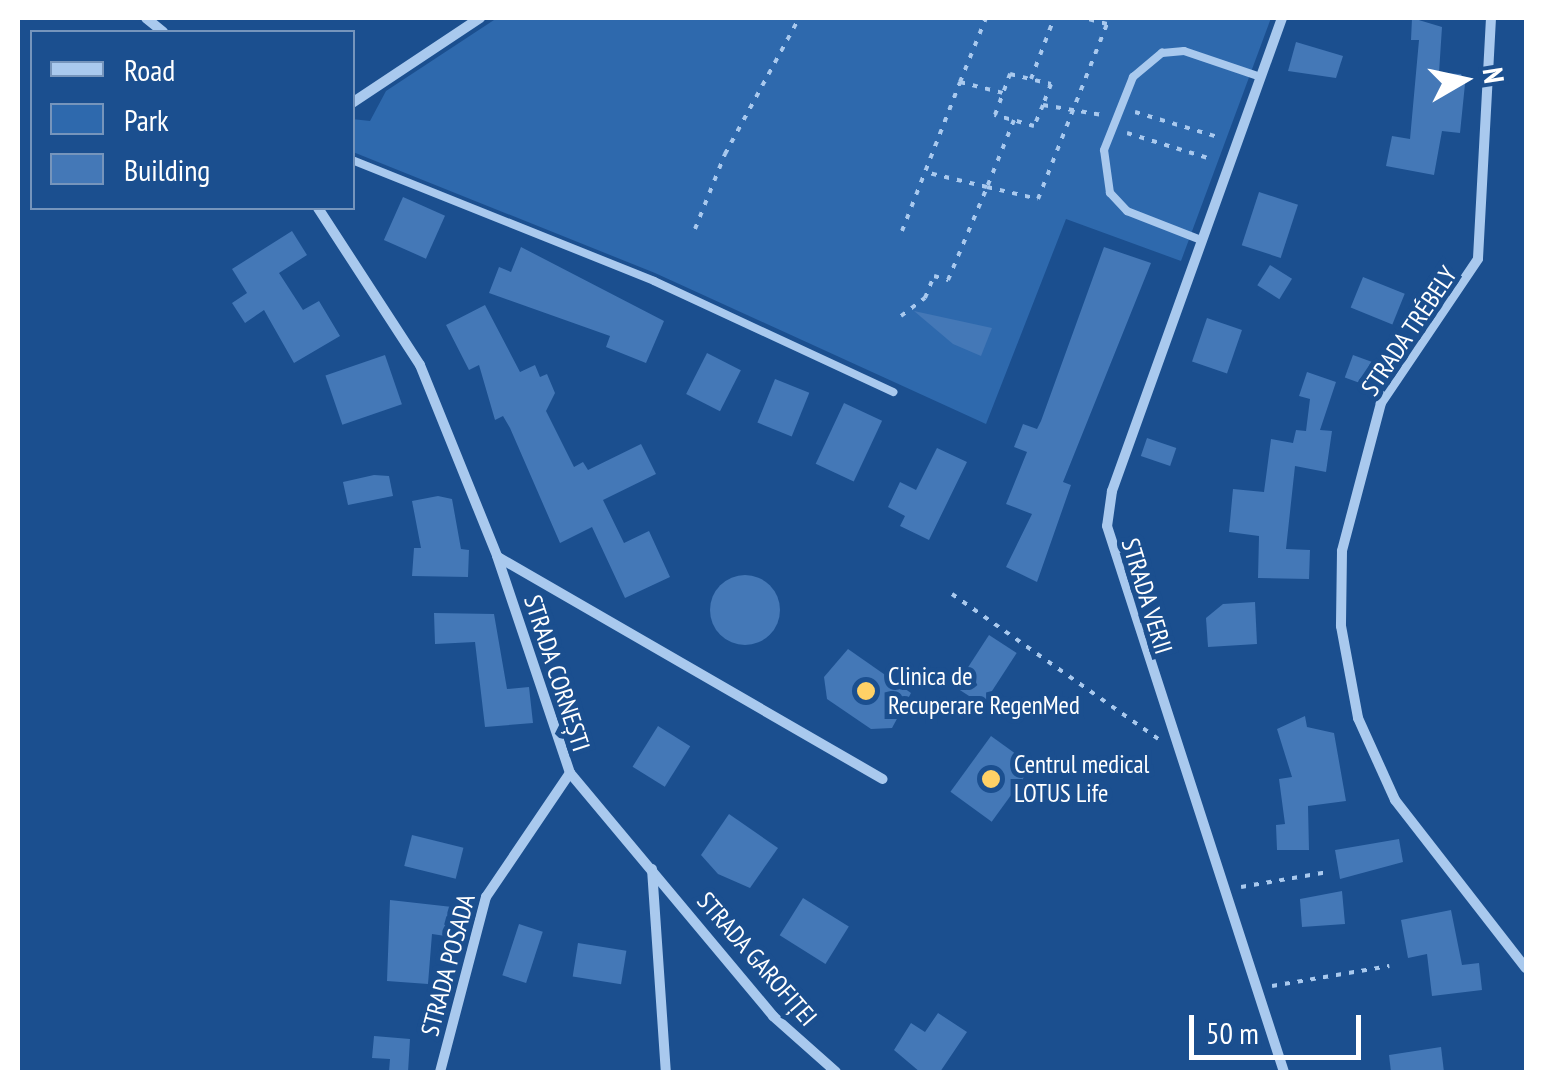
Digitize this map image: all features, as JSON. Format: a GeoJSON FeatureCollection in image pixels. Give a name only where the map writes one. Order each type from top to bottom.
{"type":"FeatureCollection","features":[{"type":"Feature","properties":{"kind":"street"},"geometry":{"type":"LineString","coordinates":[[355,100],[480,18]]}},
{"type":"Feature","properties":{"kind":"street","name":"STRADA VERII"},"geometry":{"type":"LineString","coordinates":[[1282,18],[1112,491],[1108,542],[1284,1072]]}},
{"type":"Feature","properties":{"kind":"street","name":"STRADA TRÉBELY"},"geometry":{"type":"LineString","coordinates":[[1491,18],[1478,259],[1381,403],[1342,551],[1342,626],[1358,718],[1395,800],[1526,968]]}},
{"type":"Feature","properties":{"kind":"street","name":"STRADA CORNEȘTI"},"geometry":{"type":"LineString","coordinates":[[319,210],[420,366],[497,556],[570,772],[652,868]]}},
{"type":"Feature","properties":{"kind":"street","name":"STRADA CORNEȘTI"},"geometry":{"type":"LineString","coordinates":[[497,556],[882,779]]}},
{"type":"Feature","properties":{"kind":"street","name":"STRADA POSADA"},"geometry":{"type":"LineString","coordinates":[[440,1072],[486,897],[570,772]]}},
{"type":"Feature","properties":{"kind":"street"},"geometry":{"type":"LineString","coordinates":[[652,868],[666,1072]]}},
{"type":"Feature","properties":{"kind":"street","name":"STRADA GAROFIȚEI"},"geometry":{"type":"LineString","coordinates":[[652,868],[773,1016],[836,1072]]}},
{"type":"Feature","properties":{"kind":"lane"},"geometry":{"type":"LineString","coordinates":[[1201,240],[1127,211],[1110,193],[1104,150],[1144,61],[1162,53],[1184,51],[1261,77]]}},
{"type":"Feature","properties":{"kind":"lane"},"geometry":{"type":"LineString","coordinates":[[355,161],[654,281],[893,392]]}},
{"type":"Feature","properties":{"kind":"path"},"geometry":{"type":"LineString","coordinates":[[695,229],[725,154],[800,18]]}},
{"type":"Feature","properties":{"kind":"path"},"geometry":{"type":"LineString","coordinates":[[902,231],[986,18]]}},
{"type":"Feature","properties":{"kind":"path"},"geometry":{"type":"LineString","coordinates":[[1030,79],[1054,18]]}},
{"type":"Feature","properties":{"kind":"path"},"geometry":{"type":"LineString","coordinates":[[925,172],[1038,200],[1077,111],[1108,24],[1085,18]]}},
{"type":"Feature","properties":{"kind":"path"},"geometry":{"type":"LineString","coordinates":[[1010,74],[1030,79],[1051,84],[1034,126],[995,115],[1010,74]]}},
{"type":"Feature","properties":{"kind":"path"},"geometry":{"type":"LineString","coordinates":[[960,82],[1003,94]]}},
{"type":"Feature","properties":{"kind":"path"},"geometry":{"type":"LineString","coordinates":[[1043,105],[1077,111],[1211,160]]}},
{"type":"Feature","properties":{"kind":"path"},"geometry":{"type":"LineString","coordinates":[[1121,108],[1218,137]]}},
{"type":"Feature","properties":{"kind":"path"},"geometry":{"type":"LineString","coordinates":[[901,316],[926,298],[934,276],[948,280],[1014,120]]}},
{"type":"Feature","properties":{"kind":"path"},"geometry":{"type":"LineString","coordinates":[[952,594],[1158,740]]}},
{"type":"Feature","properties":{"kind":"path"},"geometry":{"type":"LineString","coordinates":[[1241,886],[1328,872]]}},
{"type":"Feature","properties":{"kind":"path"},"geometry":{"type":"LineString","coordinates":[[1272,986],[1390,966]]}},
{"type":"Feature","properties":{"kind":"green space"},"geometry":{"type":"Polygon","coordinates":[[[497,18],[1271,18],[1181,261],[1066,219],[986,424],[655,273],[355,153],[355,119],[370,121],[386,91],[497,18]]]}},
{"type":"Feature","properties":{"kind":"building"},"geometry":{"type":"Polygon","coordinates":[[[1412,18],[1442,27],[1439,73],[1461,74],[1465,84],[1460,133],[1442,131],[1434,175],[1386,166],[1392,136],[1410,139],[1419,40],[1411,40],[1412,18]]]}},
{"type":"Feature","properties":{"kind":"building"},"geometry":{"type":"Polygon","coordinates":[[[1296,42],[1343,56],[1336,78],[1288,71],[1296,42]]]}},
{"type":"Feature","properties":{"kind":"building"},"geometry":{"type":"Polygon","coordinates":[[[1259,192],[1298,205],[1281,258],[1242,245],[1259,192]]]}},
{"type":"Feature","properties":{"kind":"building"},"geometry":{"type":"Polygon","coordinates":[[[403,197],[445,216],[426,259],[384,240],[403,197]]]}},
{"type":"Feature","properties":{"kind":"building"},"geometry":{"type":"Polygon","coordinates":[[[292,231],[307,255],[279,273],[303,310],[319,301],[340,336],[294,363],[264,310],[245,323],[232,303],[247,293],[232,269],[292,231]]]}},
{"type":"Feature","properties":{"kind":"building"},"geometry":{"type":"Polygon","coordinates":[[[521,247],[664,321],[646,363],[606,347],[610,336],[489,293],[499,267],[511,272],[521,247]]]}},
{"type":"Feature","properties":{"kind":"building"},"geometry":{"type":"Polygon","coordinates":[[[1104,247],[1151,263],[1063,482],[1071,485],[1037,582],[1006,567],[1032,514],[1006,504],[1027,452],[1014,447],[1023,424],[1037,429],[1041,421],[1104,247]]]}},
{"type":"Feature","properties":{"kind":"building"},"geometry":{"type":"Polygon","coordinates":[[[1270,265],[1292,279],[1279,299],[1257,285],[1270,265]]]}},
{"type":"Feature","properties":{"kind":"building"},"geometry":{"type":"Polygon","coordinates":[[[1363,277],[1405,294],[1392,324],[1351,308],[1363,277]]]}},
{"type":"Feature","properties":{"kind":"building"},"geometry":{"type":"Polygon","coordinates":[[[485,305],[520,372],[535,365],[540,377],[547,374],[555,393],[546,411],[574,467],[583,462],[588,470],[641,444],[656,474],[603,500],[624,543],[649,531],[670,577],[625,598],[592,527],[560,543],[510,428],[503,416],[495,420],[479,365],[469,370],[446,325],[485,305]]]}},
{"type":"Feature","properties":{"kind":"building"},"geometry":{"type":"Polygon","coordinates":[[[914,311],[992,328],[981,356],[953,344],[914,311]]]}},
{"type":"Feature","properties":{"kind":"building"},"geometry":{"type":"Polygon","coordinates":[[[1207,318],[1242,330],[1227,374],[1192,361],[1207,318]]]}},
{"type":"Feature","properties":{"kind":"building"},"geometry":{"type":"Polygon","coordinates":[[[707,353],[741,370],[720,411],[686,394],[707,353]]]}},
{"type":"Feature","properties":{"kind":"building"},"geometry":{"type":"Polygon","coordinates":[[[385,355],[402,404],[342,425],[325,376],[385,355]]]}},
{"type":"Feature","properties":{"kind":"building"},"geometry":{"type":"Polygon","coordinates":[[[1353,355],[1386,367],[1378,390],[1345,378],[1353,355]]]}},
{"type":"Feature","properties":{"kind":"building"},"geometry":{"type":"Polygon","coordinates":[[[1307,372],[1336,382],[1320,430],[1332,431],[1326,472],[1295,466],[1286,549],[1310,550],[1309,579],[1258,578],[1259,536],[1229,532],[1233,489],[1264,492],[1271,439],[1293,443],[1296,430],[1306,431],[1310,399],[1299,396],[1307,372]]]}},
{"type":"Feature","properties":{"kind":"building"},"geometry":{"type":"Polygon","coordinates":[[[775,379],[809,393],[792,436],[757,423],[775,379]]]}},
{"type":"Feature","properties":{"kind":"building"},"geometry":{"type":"Polygon","coordinates":[[[844,403],[882,421],[854,481],[816,464],[844,403]]]}},
{"type":"Feature","properties":{"kind":"building"},"geometry":{"type":"Polygon","coordinates":[[[1147,438],[1176,448],[1170,466],[1141,456],[1147,438]]]}},
{"type":"Feature","properties":{"kind":"building"},"geometry":{"type":"Polygon","coordinates":[[[937,448],[967,462],[929,540],[900,526],[905,516],[888,507],[900,482],[916,490],[937,448]]]}},
{"type":"Feature","properties":{"kind":"building"},"geometry":{"type":"Polygon","coordinates":[[[389,476],[393,496],[348,505],[343,482],[389,476]]]}},
{"type":"Feature","properties":{"kind":"building"},"geometry":{"type":"Polygon","coordinates":[[[438,496],[452,499],[461,549],[469,550],[468,577],[412,576],[414,548],[421,548],[412,501],[438,496]]]}},
{"type":"Feature","properties":{"kind":"building"},"geometry":{"type":"Polygon","coordinates":[[[745,575],[759,577],[770,585],[778,596],[778,624],[770,635],[759,643],[745,645],[731,643],[720,635],[712,624],[710,610],[712,596],[720,585],[731,577],[745,575]]]}},
{"type":"Feature","properties":{"kind":"building"},"geometry":{"type":"Polygon","coordinates":[[[1255,602],[1257,644],[1208,647],[1206,618],[1223,604],[1255,602]]]}},
{"type":"Feature","properties":{"kind":"building"},"geometry":{"type":"Polygon","coordinates":[[[434,613],[494,614],[507,689],[529,687],[533,723],[485,727],[475,642],[435,644],[434,613]]]}},
{"type":"Feature","properties":{"kind":"building"},"geometry":{"type":"Polygon","coordinates":[[[989,635],[1017,653],[983,705],[955,687],[989,635]]]}},
{"type":"Feature","properties":{"kind":"building","name":"Clinica de Recuperare RegenMed"},"geometry":{"type":"Polygon","coordinates":[[[848,649],[911,693],[892,728],[871,729],[827,699],[824,677],[848,649]]]}},
{"type":"Feature","properties":{"kind":"building"},"geometry":{"type":"Polygon","coordinates":[[[1305,716],[1307,727],[1334,733],[1346,801],[1308,806],[1309,850],[1277,850],[1276,825],[1285,824],[1279,779],[1292,777],[1277,729],[1305,716]]]}},
{"type":"Feature","properties":{"kind":"building"},"geometry":{"type":"Polygon","coordinates":[[[658,726],[690,746],[665,787],[633,767],[658,726]]]}},
{"type":"Feature","properties":{"kind":"building","name":"Centrul medical LOTUS Life"},"geometry":{"type":"Polygon","coordinates":[[[991,736],[1032,766],[992,822],[950,792],[991,736]]]}},
{"type":"Feature","properties":{"kind":"building"},"geometry":{"type":"Polygon","coordinates":[[[729,814],[778,848],[750,888],[718,874],[701,855],[729,814]]]}},
{"type":"Feature","properties":{"kind":"building"},"geometry":{"type":"Polygon","coordinates":[[[412,835],[463,848],[456,879],[404,866],[412,835]]]}},
{"type":"Feature","properties":{"kind":"building"},"geometry":{"type":"Polygon","coordinates":[[[1399,839],[1403,862],[1340,879],[1335,850],[1399,839]]]}},
{"type":"Feature","properties":{"kind":"building"},"geometry":{"type":"Polygon","coordinates":[[[1342,891],[1345,924],[1302,927],[1300,899],[1342,891]]]}},
{"type":"Feature","properties":{"kind":"building"},"geometry":{"type":"Polygon","coordinates":[[[803,898],[849,927],[825,964],[780,935],[803,898]]]}},
{"type":"Feature","properties":{"kind":"building"},"geometry":{"type":"Polygon","coordinates":[[[390,900],[470,909],[466,939],[432,934],[428,984],[387,981],[390,900]]]}},
{"type":"Feature","properties":{"kind":"building"},"geometry":{"type":"Polygon","coordinates":[[[1451,910],[1462,965],[1479,963],[1482,990],[1432,996],[1427,954],[1408,958],[1401,920],[1451,910]]]}},
{"type":"Feature","properties":{"kind":"building"},"geometry":{"type":"Polygon","coordinates":[[[519,924],[543,932],[526,983],[502,975],[519,924]]]}},
{"type":"Feature","properties":{"kind":"building"},"geometry":{"type":"Polygon","coordinates":[[[578,943],[626,951],[621,984],[573,977],[578,943]]]}},
{"type":"Feature","properties":{"kind":"building"},"geometry":{"type":"Polygon","coordinates":[[[938,1013],[967,1032],[940,1072],[920,1072],[894,1050],[911,1023],[925,1032],[938,1013]]]}},
{"type":"Feature","properties":{"kind":"building"},"geometry":{"type":"Polygon","coordinates":[[[374,1036],[410,1039],[408,1072],[389,1072],[390,1059],[372,1058],[374,1036]]]}},
{"type":"Feature","properties":{"kind":"building"},"geometry":{"type":"Polygon","coordinates":[[[1441,1047],[1444,1072],[1391,1072],[1389,1055],[1441,1047]]]}},
{"type":"Feature","properties":{"kind":"place","name":"Clinica de Recuperare RegenMed"},"geometry":{"type":"Point","coordinates":[866,691]}},
{"type":"Feature","properties":{"kind":"place","name":"Centrul medical LOTUS Life"},"geometry":{"type":"Point","coordinates":[991,779]}}]}
